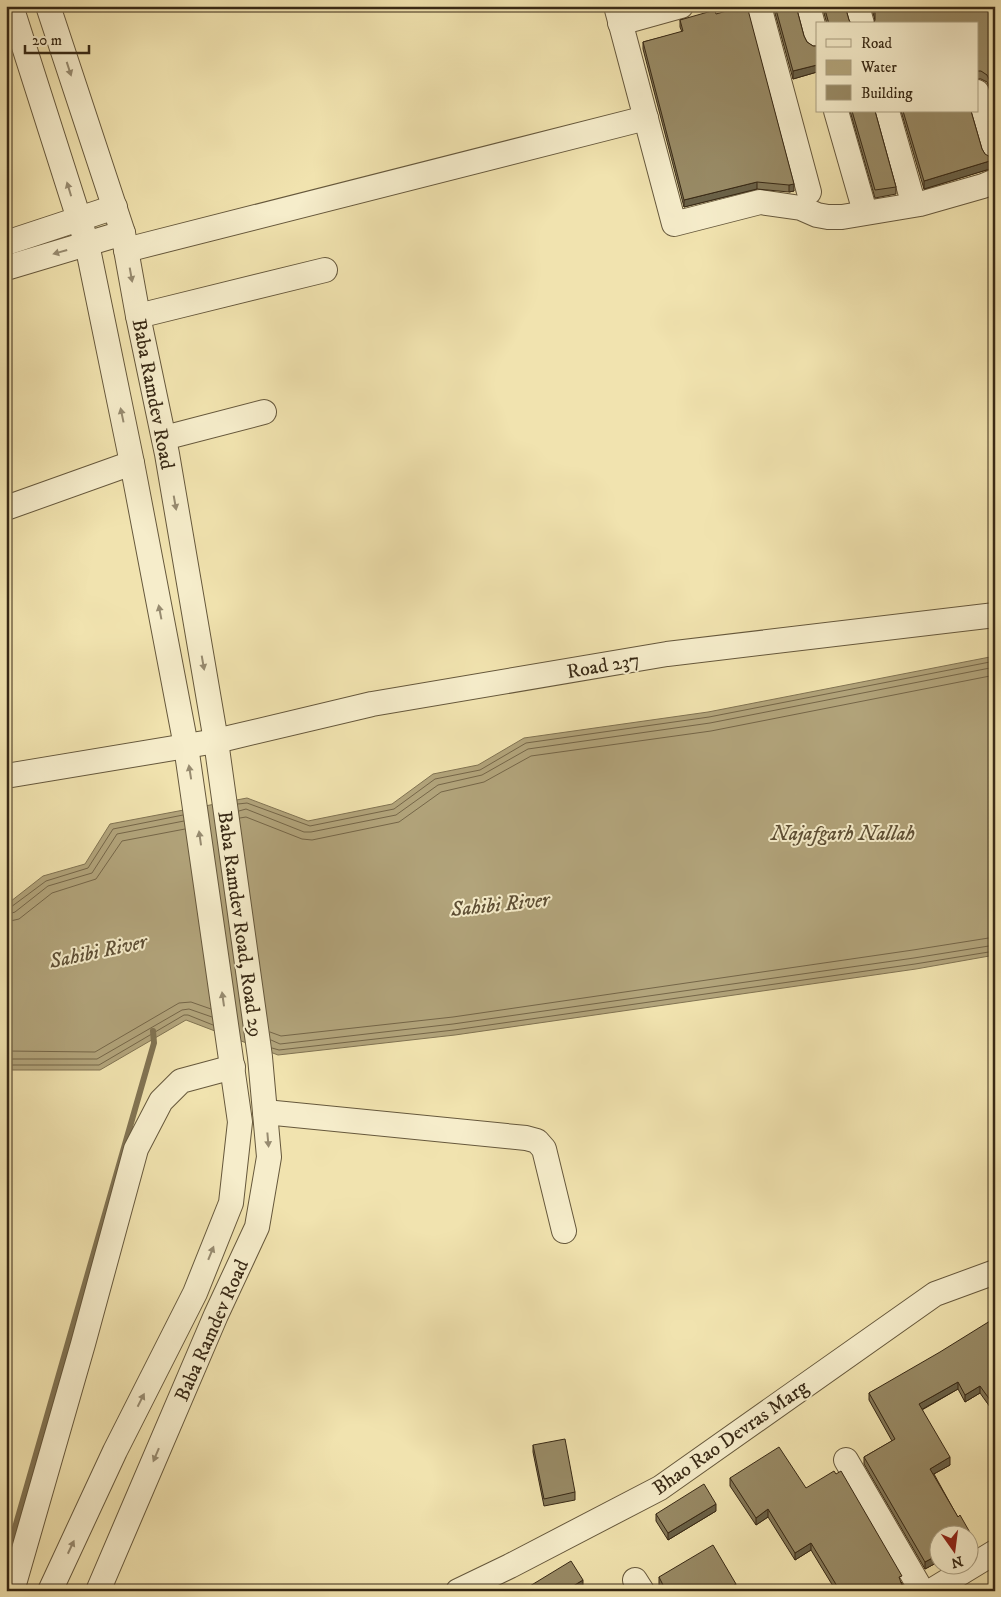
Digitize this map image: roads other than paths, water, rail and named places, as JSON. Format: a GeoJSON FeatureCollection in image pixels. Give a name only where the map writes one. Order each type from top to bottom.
{"type":"FeatureCollection","features":[{"type":"Feature","properties":{"kind":"street"},"geometry":{"type":"LineString","coordinates":[[12,6],[87,244],[132,463],[186,746],[240,1122],[232,1203],[195,1293],[115,1451],[50,1591]]}},
{"type":"Feature","properties":{"kind":"street","name":"Baba Ramdev Road"},"geometry":{"type":"LineString","coordinates":[[48,6],[125,241],[138,316],[164,438],[216,741],[222,792]]}},
{"type":"Feature","properties":{"kind":"street"},"geometry":{"type":"LineString","coordinates":[[681,6],[618,15],[674,224],[760,202],[802,208],[817,216],[842,217],[920,204],[995,181]]}},
{"type":"Feature","properties":{"kind":"street"},"geometry":{"type":"LineString","coordinates":[[759,6],[809,192]]}},
{"type":"Feature","properties":{"kind":"street"},"geometry":{"type":"LineString","coordinates":[[808,6],[816,36]]}},
{"type":"Feature","properties":{"kind":"street"},"geometry":{"type":"LineString","coordinates":[[857,6],[861,22]]}},
{"type":"Feature","properties":{"kind":"street"},"geometry":{"type":"LineString","coordinates":[[978,95],[995,152]]}},
{"type":"Feature","properties":{"kind":"street"},"geometry":{"type":"LineString","coordinates":[[836,112],[863,205]]}},
{"type":"Feature","properties":{"kind":"street"},"geometry":{"type":"LineString","coordinates":[[887,112],[911,195]]}},
{"type":"Feature","properties":{"kind":"street"},"geometry":{"type":"LineString","coordinates":[[6,268],[87,244],[125,241],[646,118]]}},
{"type":"Feature","properties":{"kind":"street"},"geometry":{"type":"LineString","coordinates":[[6,243],[115,207]]}},
{"type":"Feature","properties":{"kind":"street"},"geometry":{"type":"LineString","coordinates":[[138,316],[325,270]]}},
{"type":"Feature","properties":{"kind":"street"},"geometry":{"type":"LineString","coordinates":[[164,438],[264,412]]}},
{"type":"Feature","properties":{"kind":"street"},"geometry":{"type":"LineString","coordinates":[[6,508],[132,463]]}},
{"type":"Feature","properties":{"kind":"street","name":"Road 237"},"geometry":{"type":"LineString","coordinates":[[6,776],[216,741],[372,704],[667,654],[995,615]]}},
{"type":"Feature","properties":{"kind":"street","name":"Baba Ramdev Road, Road 29"},"geometry":{"type":"LineString","coordinates":[[222,792],[261,1064]]}},
{"type":"Feature","properties":{"kind":"street"},"geometry":{"type":"LineString","coordinates":[[12,1591],[83,1344],[136,1149],[161,1101],[181,1082],[232,1064],[261,1064]]}},
{"type":"Feature","properties":{"kind":"street","name":"Baba Ramdev Road"},"geometry":{"type":"LineString","coordinates":[[98,1591],[216,1315],[257,1227],[270,1157],[261,1064]]}},
{"type":"Feature","properties":{"kind":"street"},"geometry":{"type":"LineString","coordinates":[[265,1112],[526,1138],[537,1141],[544,1149],[564,1231]]}},
{"type":"Feature","properties":{"kind":"street","name":"Bhao Rao Devras Marg"},"geometry":{"type":"LineString","coordinates":[[458,1591],[660,1488],[934,1294],[995,1272]]}},
{"type":"Feature","properties":{"kind":"street"},"geometry":{"type":"LineString","coordinates":[[846,1460],[922,1591]]}},
{"type":"Feature","properties":{"kind":"street"},"geometry":{"type":"LineString","coordinates":[[931,1591],[995,1552]]}},
{"type":"Feature","properties":{"kind":"water","name":"Najafgarh Nallah"},"geometry":{"type":"Polygon","coordinates":[[[995,656],[995,955],[916,969],[455,1035],[278,1055],[186,1020],[100,1070],[6,1070],[6,905],[43,876],[85,864],[110,824],[247,798],[308,821],[392,804],[433,774],[478,765],[524,738],[708,712],[995,656]]]}},
{"type":"Feature","properties":{"kind":"waterway"},"geometry":{"type":"LineString","coordinates":[[6,1559],[154,1043],[153,1031]]}},
{"type":"Feature","properties":{"kind":"water label","name":"Sahibi River"},"geometry":{"type":"Point","coordinates":[500,904]}},
{"type":"Feature","properties":{"kind":"water label","name":"Sahibi River"},"geometry":{"type":"Point","coordinates":[98,951]}}]}
